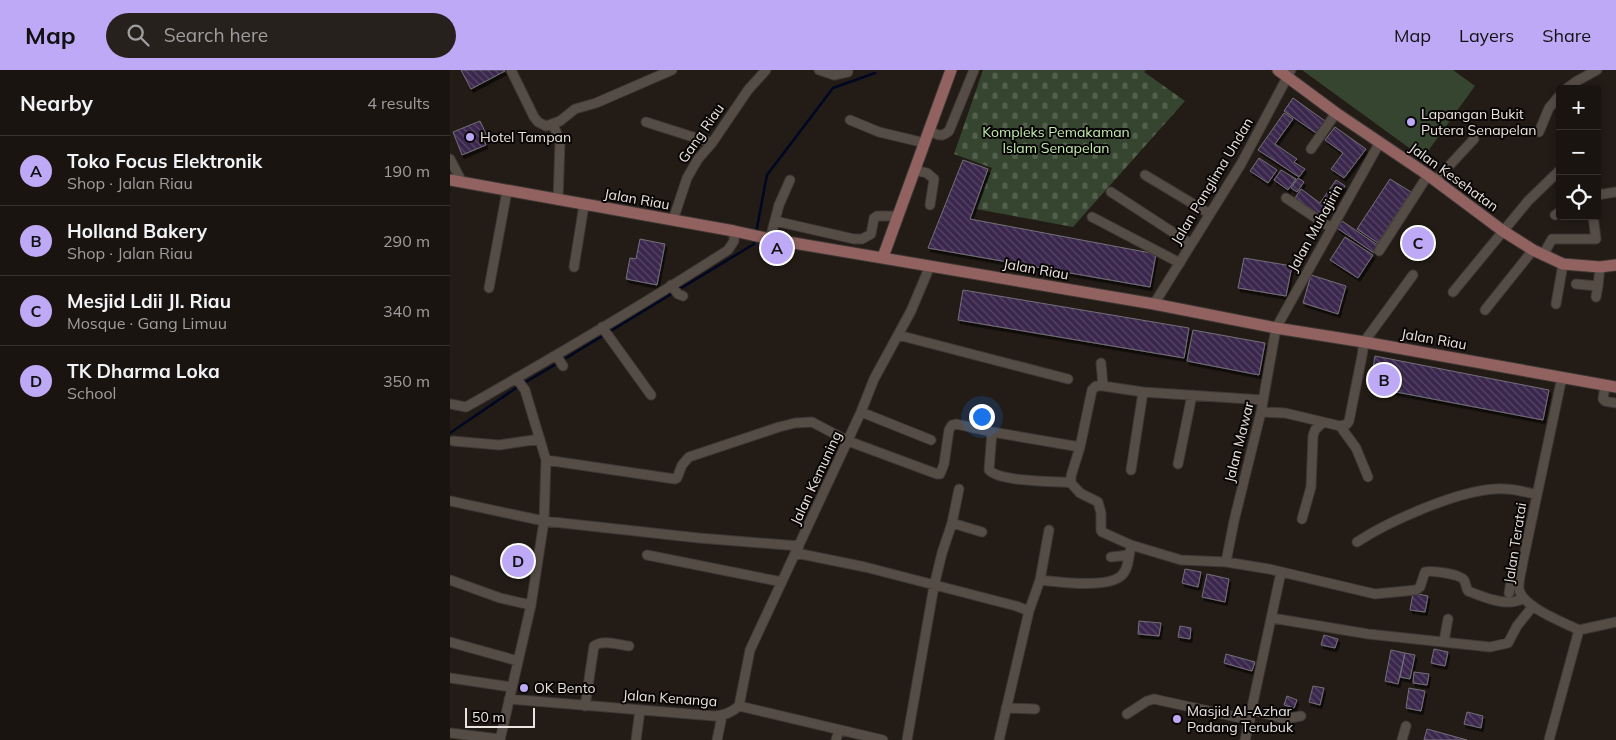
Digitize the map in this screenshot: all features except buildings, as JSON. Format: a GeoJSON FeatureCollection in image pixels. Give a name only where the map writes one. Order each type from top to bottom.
{"type":"FeatureCollection","features":[{"type":"Feature","properties":{"kind":"main road"},"geometry":{"type":"LineString","coordinates":[[883,258],[951,70]]}},
{"type":"Feature","properties":{"kind":"main road","name":"Jalan Kesehatan"},"geometry":{"type":"LineString","coordinates":[[1286,72],[1336,113],[1432,178],[1503,231],[1538,253],[1563,264],[1600,267],[1616,265]]}},
{"type":"Feature","properties":{"kind":"main road","name":"Jalan Riau"},"geometry":{"type":"LineString","coordinates":[[456,181],[767,238],[1154,304],[1276,328],[1610,386]]}},
{"type":"Feature","properties":{"kind":"street"},"geometry":{"type":"LineString","coordinates":[[511,70],[527,105],[538,122],[546,126],[553,124],[575,109],[596,103],[672,70]]}},
{"type":"Feature","properties":{"kind":"street","name":"Gang Riau"},"geometry":{"type":"LineString","coordinates":[[673,220],[687,178],[698,159],[712,143],[748,90],[766,70]]}},
{"type":"Feature","properties":{"kind":"street"},"geometry":{"type":"LineString","coordinates":[[819,70],[834,75],[848,72]]}},
{"type":"Feature","properties":{"kind":"street"},"geometry":{"type":"LineString","coordinates":[[929,130],[938,136],[944,135],[949,131],[974,70]]}},
{"type":"Feature","properties":{"kind":"street"},"geometry":{"type":"LineString","coordinates":[[1571,85],[1597,70]]}},
{"type":"Feature","properties":{"kind":"street","name":"Jalan Panglima Undan"},"geometry":{"type":"LineString","coordinates":[[1154,304],[1241,164],[1286,72]]}},
{"type":"Feature","properties":{"kind":"street"},"geometry":{"type":"LineString","coordinates":[[1539,132],[1549,108],[1556,99]]}},
{"type":"Feature","properties":{"kind":"street"},"geometry":{"type":"LineString","coordinates":[[1311,149],[1336,113]]}},
{"type":"Feature","properties":{"kind":"street"},"geometry":{"type":"LineString","coordinates":[[850,120],[880,132],[925,143]]}},
{"type":"Feature","properties":{"kind":"street"},"geometry":{"type":"LineString","coordinates":[[646,122],[712,143]]}},
{"type":"Feature","properties":{"kind":"street"},"geometry":{"type":"LineString","coordinates":[[553,124],[560,142],[558,200]]}},
{"type":"Feature","properties":{"kind":"street"},"geometry":{"type":"LineString","coordinates":[[1379,251],[1432,178],[1474,140]]}},
{"type":"Feature","properties":{"kind":"street","name":"Jalan Muhajirin"},"geometry":{"type":"LineString","coordinates":[[1276,328],[1380,142]]}},
{"type":"Feature","properties":{"kind":"street"},"geometry":{"type":"LineString","coordinates":[[450,159],[456,181]]}},
{"type":"Feature","properties":{"kind":"street"},"geometry":{"type":"LineString","coordinates":[[914,170],[927,173],[934,179],[930,205]]}},
{"type":"Feature","properties":{"kind":"street"},"geometry":{"type":"LineString","coordinates":[[1454,292],[1528,201],[1556,174]]}},
{"type":"Feature","properties":{"kind":"street"},"geometry":{"type":"LineString","coordinates":[[1145,175],[1210,214]]}},
{"type":"Feature","properties":{"kind":"street"},"geometry":{"type":"LineString","coordinates":[[767,238],[790,180]]}},
{"type":"Feature","properties":{"kind":"street"},"geometry":{"type":"LineString","coordinates":[[489,288],[507,191]]}},
{"type":"Feature","properties":{"kind":"street"},"geometry":{"type":"LineString","coordinates":[[1111,192],[1191,244]]}},
{"type":"Feature","properties":{"kind":"street"},"geometry":{"type":"LineString","coordinates":[[1601,194],[1616,192]]}},
{"type":"Feature","properties":{"kind":"street"},"geometry":{"type":"LineString","coordinates":[[1286,198],[1331,228]]}},
{"type":"Feature","properties":{"kind":"street"},"geometry":{"type":"LineString","coordinates":[[574,267],[584,205]]}},
{"type":"Feature","properties":{"kind":"street"},"geometry":{"type":"LineString","coordinates":[[775,221],[854,239],[862,239],[871,234],[874,218],[877,216],[898,216]]}},
{"type":"Feature","properties":{"kind":"street"},"geometry":{"type":"LineString","coordinates":[[1092,217],[1180,263]]}},
{"type":"Feature","properties":{"kind":"street"},"geometry":{"type":"LineString","coordinates":[[1485,310],[1552,239],[1596,239],[1594,220]]}},
{"type":"Feature","properties":{"kind":"street"},"geometry":{"type":"LineString","coordinates":[[450,404],[466,407],[520,384],[604,329],[676,291],[728,250],[734,241],[734,231]]}},
{"type":"Feature","properties":{"kind":"street"},"geometry":{"type":"LineString","coordinates":[[1556,304],[1563,264]]}},
{"type":"Feature","properties":{"kind":"street","name":"Jalan Kemuning"},"geometry":{"type":"LineString","coordinates":[[739,706],[750,650],[848,441],[874,379],[911,312],[930,266]]}},
{"type":"Feature","properties":{"kind":"street"},"geometry":{"type":"LineString","coordinates":[[1596,297],[1600,267]]}},
{"type":"Feature","properties":{"kind":"street"},"geometry":{"type":"LineString","coordinates":[[1261,412],[1285,412],[1340,426],[1347,424],[1364,342],[1413,275]]}},
{"type":"Feature","properties":{"kind":"street"},"geometry":{"type":"LineString","coordinates":[[1576,284],[1598,286]]}},
{"type":"Feature","properties":{"kind":"street","name":"Jalan Mawar"},"geometry":{"type":"LineString","coordinates":[[1226,562],[1234,521],[1261,412],[1276,328]]}},
{"type":"Feature","properties":{"kind":"street"},"geometry":{"type":"LineString","coordinates":[[604,329],[652,395]]}},
{"type":"Feature","properties":{"kind":"street"},"geometry":{"type":"LineString","coordinates":[[898,335],[1068,379]]}},
{"type":"Feature","properties":{"kind":"street"},"geometry":{"type":"LineString","coordinates":[[1101,363],[1103,386]]}},
{"type":"Feature","properties":{"kind":"street","name":"Jalan Teratai"},"geometry":{"type":"LineString","coordinates":[[1562,377],[1522,566],[1519,589],[1523,599],[1533,606],[1579,630]]}},
{"type":"Feature","properties":{"kind":"street"},"geometry":{"type":"LineString","coordinates":[[450,733],[500,740],[531,605],[544,521],[546,460],[520,384]]}},
{"type":"Feature","properties":{"kind":"street"},"geometry":{"type":"LineString","coordinates":[[1071,483],[1092,390],[1096,386],[1143,392],[1263,400]]}},
{"type":"Feature","properties":{"kind":"street"},"geometry":{"type":"LineString","coordinates":[[1610,386],[1603,399],[1616,403]]}},
{"type":"Feature","properties":{"kind":"street"},"geometry":{"type":"LineString","coordinates":[[1131,470],[1143,392]]}},
{"type":"Feature","properties":{"kind":"street"},"geometry":{"type":"LineString","coordinates":[[1178,464],[1192,395]]}},
{"type":"Feature","properties":{"kind":"street"},"geometry":{"type":"LineString","coordinates":[[861,412],[931,440]]}},
{"type":"Feature","properties":{"kind":"street"},"geometry":{"type":"LineString","coordinates":[[546,460],[675,479],[684,461],[689,457],[795,423],[812,422],[848,441],[937,474],[940,474],[944,464],[949,430],[952,425],[956,424],[1080,447]]}},
{"type":"Feature","properties":{"kind":"street"},"geometry":{"type":"LineString","coordinates":[[1302,519],[1311,486],[1313,436],[1315,430],[1323,422]]}},
{"type":"Feature","properties":{"kind":"street"},"geometry":{"type":"LineString","coordinates":[[1340,426],[1356,448],[1368,477]]}},
{"type":"Feature","properties":{"kind":"street"},"geometry":{"type":"LineString","coordinates":[[992,432],[989,470],[992,474],[1006,478],[1071,483],[1080,493],[1098,502],[1101,513],[1102,532],[1131,545],[1181,560],[1226,562],[1281,572],[1375,594],[1416,590],[1420,587],[1425,572],[1432,571],[1459,576],[1464,580],[1468,591],[1476,594],[1511,602],[1523,599]]}},
{"type":"Feature","properties":{"kind":"street"},"geometry":{"type":"LineString","coordinates":[[453,441],[500,445],[540,439]]}},
{"type":"Feature","properties":{"kind":"street"},"geometry":{"type":"LineString","coordinates":[[907,740],[934,586],[952,523],[959,489]]}},
{"type":"Feature","properties":{"kind":"street"},"geometry":{"type":"LineString","coordinates":[[1357,542],[1375,530],[1444,501],[1470,493],[1495,489],[1518,490],[1537,495]]}},
{"type":"Feature","properties":{"kind":"street"},"geometry":{"type":"LineString","coordinates":[[450,501],[544,521],[798,550],[1016,606],[1029,611]]}},
{"type":"Feature","properties":{"kind":"street"},"geometry":{"type":"LineString","coordinates":[[952,523],[982,532]]}},
{"type":"Feature","properties":{"kind":"street"},"geometry":{"type":"LineString","coordinates":[[999,740],[1029,611],[1040,580],[1049,530]]}},
{"type":"Feature","properties":{"kind":"street"},"geometry":{"type":"LineString","coordinates":[[1040,580],[1071,584],[1112,580],[1122,576],[1127,568],[1131,545]]}},
{"type":"Feature","properties":{"kind":"street"},"geometry":{"type":"LineString","coordinates":[[647,555],[782,582]]}},
{"type":"Feature","properties":{"kind":"street"},"geometry":{"type":"LineString","coordinates":[[1111,557],[1129,555]]}},
{"type":"Feature","properties":{"kind":"street"},"geometry":{"type":"LineString","coordinates":[[1509,593],[1514,571],[1517,567],[1522,566]]}},
{"type":"Feature","properties":{"kind":"street"},"geometry":{"type":"LineString","coordinates":[[1244,740],[1250,720],[1281,572]]}},
{"type":"Feature","properties":{"kind":"street"},"geometry":{"type":"LineString","coordinates":[[450,580],[500,598],[531,605]]}},
{"type":"Feature","properties":{"kind":"street"},"geometry":{"type":"LineString","coordinates":[[1272,618],[1368,634],[1490,647],[1508,643],[1517,626],[1533,606]]}},
{"type":"Feature","properties":{"kind":"street"},"geometry":{"type":"LineString","coordinates":[[1444,641],[1448,620]]}},
{"type":"Feature","properties":{"kind":"street"},"geometry":{"type":"LineString","coordinates":[[1549,740],[1579,630],[1616,622]]}},
{"type":"Feature","properties":{"kind":"street"},"geometry":{"type":"LineString","coordinates":[[450,642],[518,661]]}},
{"type":"Feature","properties":{"kind":"street"},"geometry":{"type":"LineString","coordinates":[[585,706],[594,646],[606,643],[630,646]]}},
{"type":"Feature","properties":{"kind":"street"},"geometry":{"type":"LineString","coordinates":[[450,678],[511,687]]}},
{"type":"Feature","properties":{"kind":"street","name":"Jalan Kenanga"},"geometry":{"type":"LineString","coordinates":[[509,699],[722,716],[739,706]]}},
{"type":"Feature","properties":{"kind":"street"},"geometry":{"type":"LineString","coordinates":[[1127,714],[1147,701],[1154,699],[1250,720]]}},
{"type":"Feature","properties":{"kind":"street"},"geometry":{"type":"LineString","coordinates":[[739,706],[883,740]]}},
{"type":"Feature","properties":{"kind":"street"},"geometry":{"type":"LineString","coordinates":[[1006,708],[1035,709]]}},
{"type":"Feature","properties":{"kind":"street"},"geometry":{"type":"LineString","coordinates":[[636,740],[640,710]]}},
{"type":"Feature","properties":{"kind":"street"},"geometry":{"type":"LineString","coordinates":[[1252,710],[1284,719],[1300,716]]}},
{"type":"Feature","properties":{"kind":"street"},"geometry":{"type":"LineString","coordinates":[[716,740],[722,716]]}},
{"type":"Feature","properties":{"kind":"street"},"geometry":{"type":"LineString","coordinates":[[1402,740],[1406,726]]}},
{"type":"Feature","properties":{"kind":"street"},"geometry":{"type":"LineString","coordinates":[[836,740],[839,730]]}},
{"type":"Feature","properties":{"kind":"green space","name":"Kompleks Pemakaman Islam Senapelan"},"geometry":{"type":"Polygon","coordinates":[[[983,70],[1146,70],[1144,72],[1185,101],[1073,227],[976,209],[992,168],[954,154],[983,70]]]}},
{"type":"Feature","properties":{"kind":"green space","name":"Lapangan Bukit Putera Senapelan"},"geometry":{"type":"Polygon","coordinates":[[[1302,70],[1453,70],[1475,86],[1423,158],[1302,70]]]}},
{"type":"Feature","properties":{"kind":"waterway"},"geometry":{"type":"LineString","coordinates":[[756,233],[767,175],[833,88],[875,73]]}},
{"type":"Feature","properties":{"kind":"waterway"},"geometry":{"type":"LineString","coordinates":[[678,290],[754,244],[755,238]]}},
{"type":"Feature","properties":{"kind":"waterway"},"geometry":{"type":"LineString","coordinates":[[563,360],[673,293]]}},
{"type":"Feature","properties":{"kind":"waterway"},"geometry":{"type":"LineString","coordinates":[[524,383],[558,363]]}},
{"type":"Feature","properties":{"kind":"waterway"},"geometry":{"type":"LineString","coordinates":[[450,433],[519,386]]}},
{"type":"Feature","properties":{"kind":"place","name":"Lapangan Bukit Putera Senapelan"},"geometry":{"type":"Point","coordinates":[1411,122]}},
{"type":"Feature","properties":{"kind":"place","name":"Hotel Tampan"},"geometry":{"type":"Point","coordinates":[470,137]}},
{"type":"Feature","properties":{"kind":"place","name":"Mesjid Ldii Jl. Riau"},"geometry":{"type":"Point","coordinates":[1418,243]}},
{"type":"Feature","properties":{"kind":"place","name":"Toko Focus Elektronik"},"geometry":{"type":"Point","coordinates":[777,248]}},
{"type":"Feature","properties":{"kind":"place","name":"Holland Bakery"},"geometry":{"type":"Point","coordinates":[1384,380]}},
{"type":"Feature","properties":{"kind":"place","name":"TK Dharma Loka"},"geometry":{"type":"Point","coordinates":[518,561]}},
{"type":"Feature","properties":{"kind":"place","name":"OK Bento"},"geometry":{"type":"Point","coordinates":[524,688]}},
{"type":"Feature","properties":{"kind":"place","name":"Masjid Al-Azhar Padang Terubuk"},"geometry":{"type":"Point","coordinates":[1177,719]}}]}
